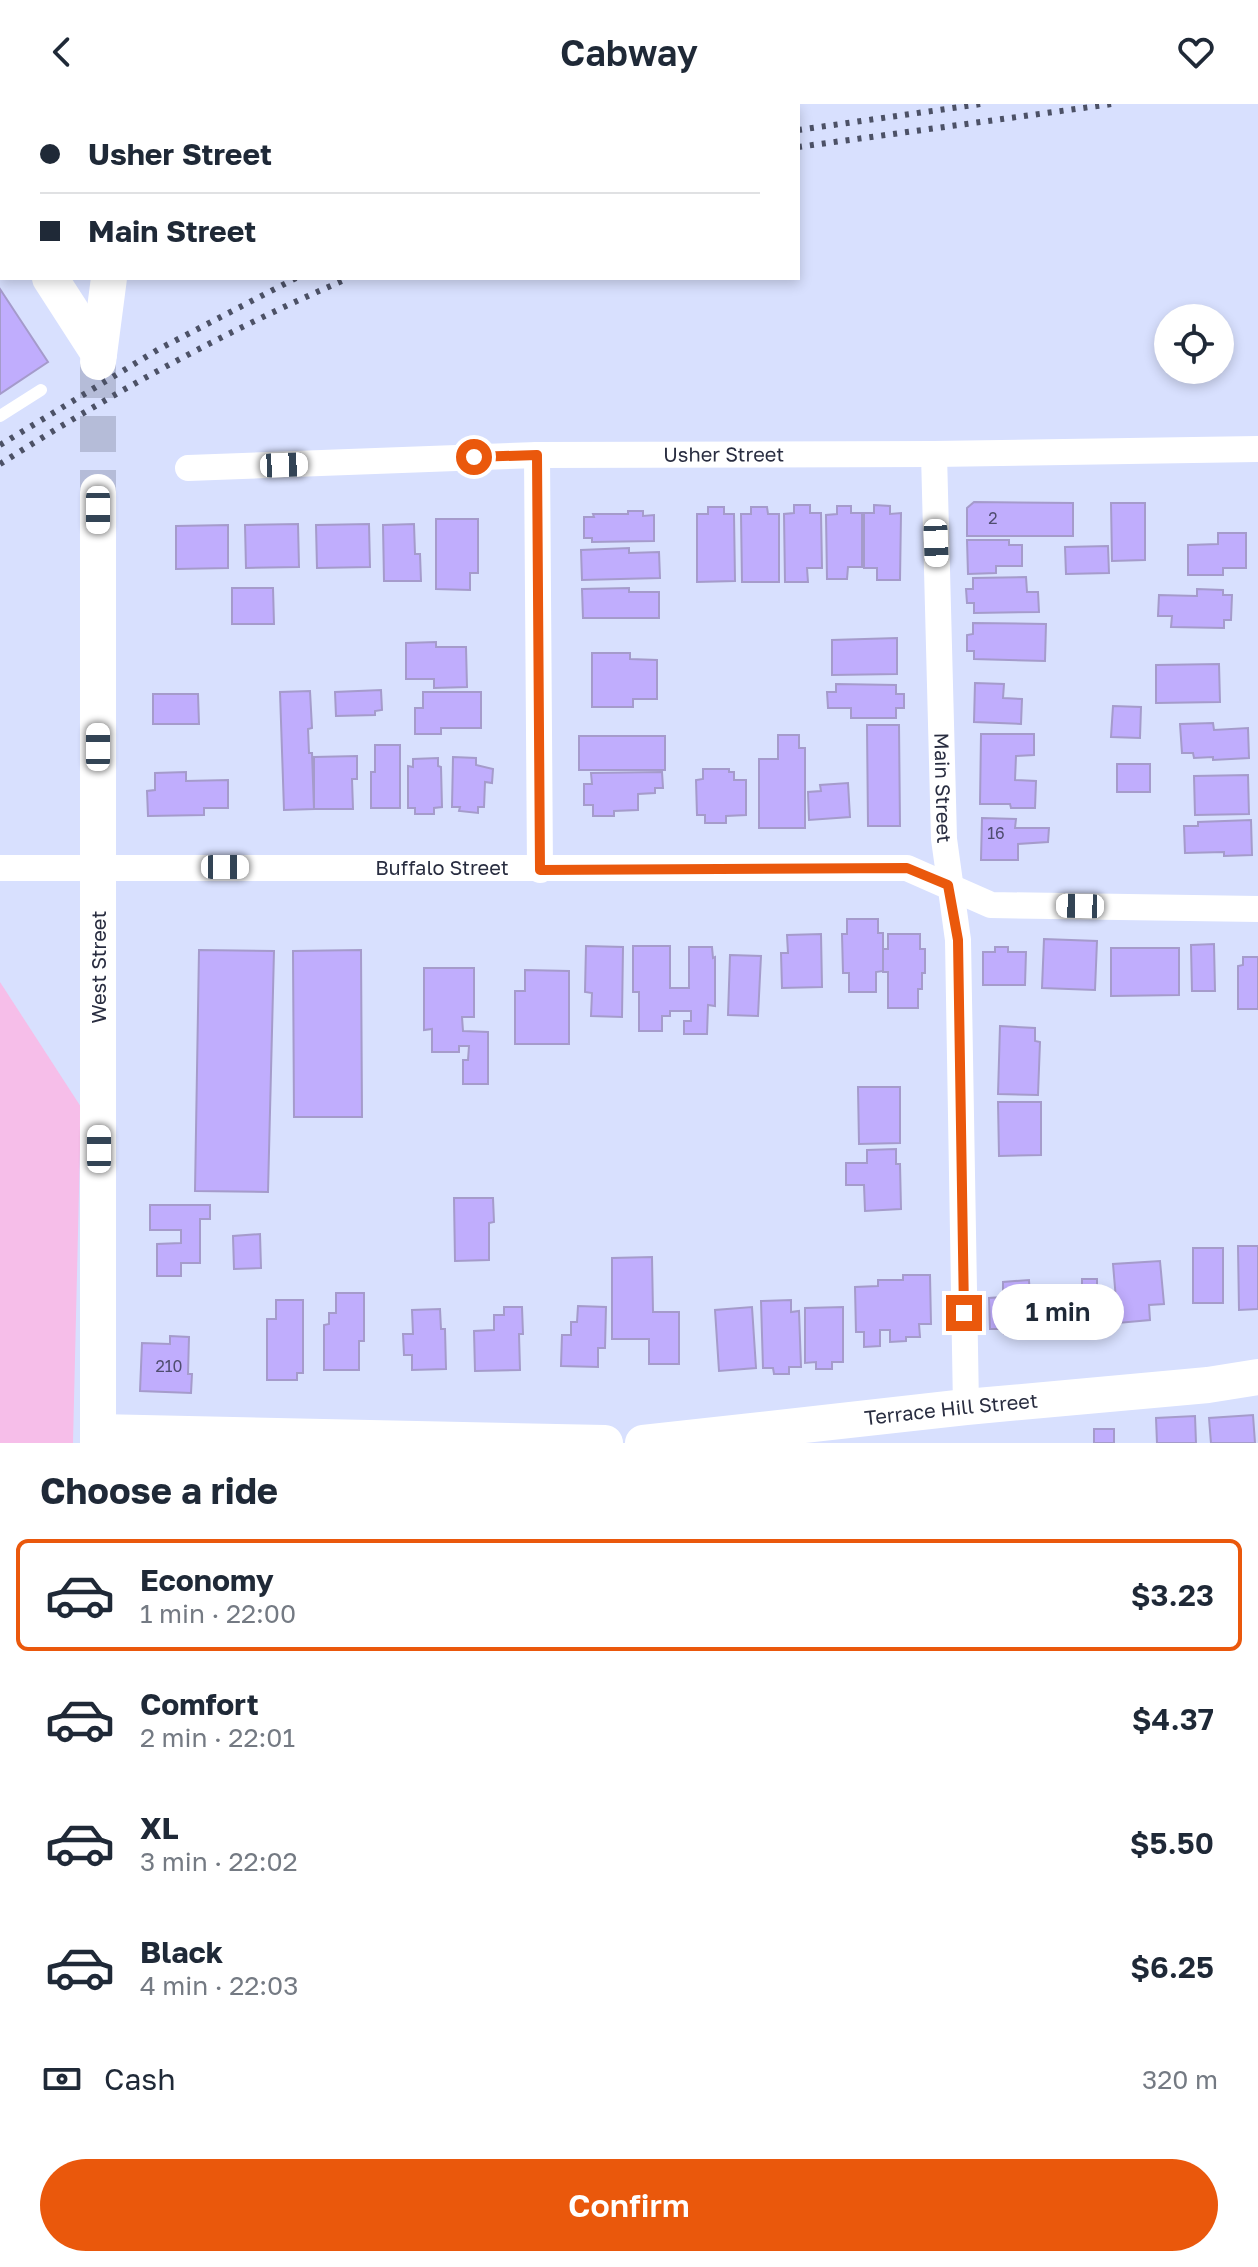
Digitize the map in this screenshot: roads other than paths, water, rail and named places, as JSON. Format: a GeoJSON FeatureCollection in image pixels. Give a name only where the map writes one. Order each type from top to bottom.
{"type":"FeatureCollection","features":[{"type":"Feature","properties":{"kind":"street"},"geometry":{"type":"LineString","coordinates":[[51,280],[98,358],[109,280]]}},
{"type":"Feature","properties":{"kind":"street","name":"Usher Street"},"geometry":{"type":"LineString","coordinates":[[188,468],[537,455],[1258,449]]}},
{"type":"Feature","properties":{"kind":"street","name":"Main Street"},"geometry":{"type":"LineString","coordinates":[[934,454],[944,839],[958,940],[966,1407]]}},
{"type":"Feature","properties":{"kind":"street"},"geometry":{"type":"LineString","coordinates":[[537,455],[540,870]]}},
{"type":"Feature","properties":{"kind":"street","name":"West Street"},"geometry":{"type":"LineString","coordinates":[[98,492],[98,1438]]}},
{"type":"Feature","properties":{"kind":"street","name":"Buffalo Street"},"geometry":{"type":"LineString","coordinates":[[0,868],[907,868],[991,905],[1258,909]]}},
{"type":"Feature","properties":{"kind":"street","name":"Terrace Hill Street"},"geometry":{"type":"LineString","coordinates":[[643,1443],[966,1407],[1208,1385],[1258,1377]]}},
{"type":"Feature","properties":{"kind":"street"},"geometry":{"type":"LineString","coordinates":[[98,1438],[605,1443]]}},
{"type":"Feature","properties":{"kind":"lane"},"geometry":{"type":"LineString","coordinates":[[0,416],[41,390]]}},
{"type":"Feature","properties":{"kind":"tunnel"},"geometry":{"type":"LineString","coordinates":[[98,362],[98,492]]}},
{"type":"Feature","properties":{"kind":"railway"},"geometry":{"type":"LineString","coordinates":[[800,130],[981,104]]}},
{"type":"Feature","properties":{"kind":"railway"},"geometry":{"type":"LineString","coordinates":[[800,147],[1112,104]]}},
{"type":"Feature","properties":{"kind":"railway"},"geometry":{"type":"LineString","coordinates":[[0,445],[159,349],[292,280]]}},
{"type":"Feature","properties":{"kind":"railway"},"geometry":{"type":"LineString","coordinates":[[0,464],[171,364],[345,280]]}}]}
